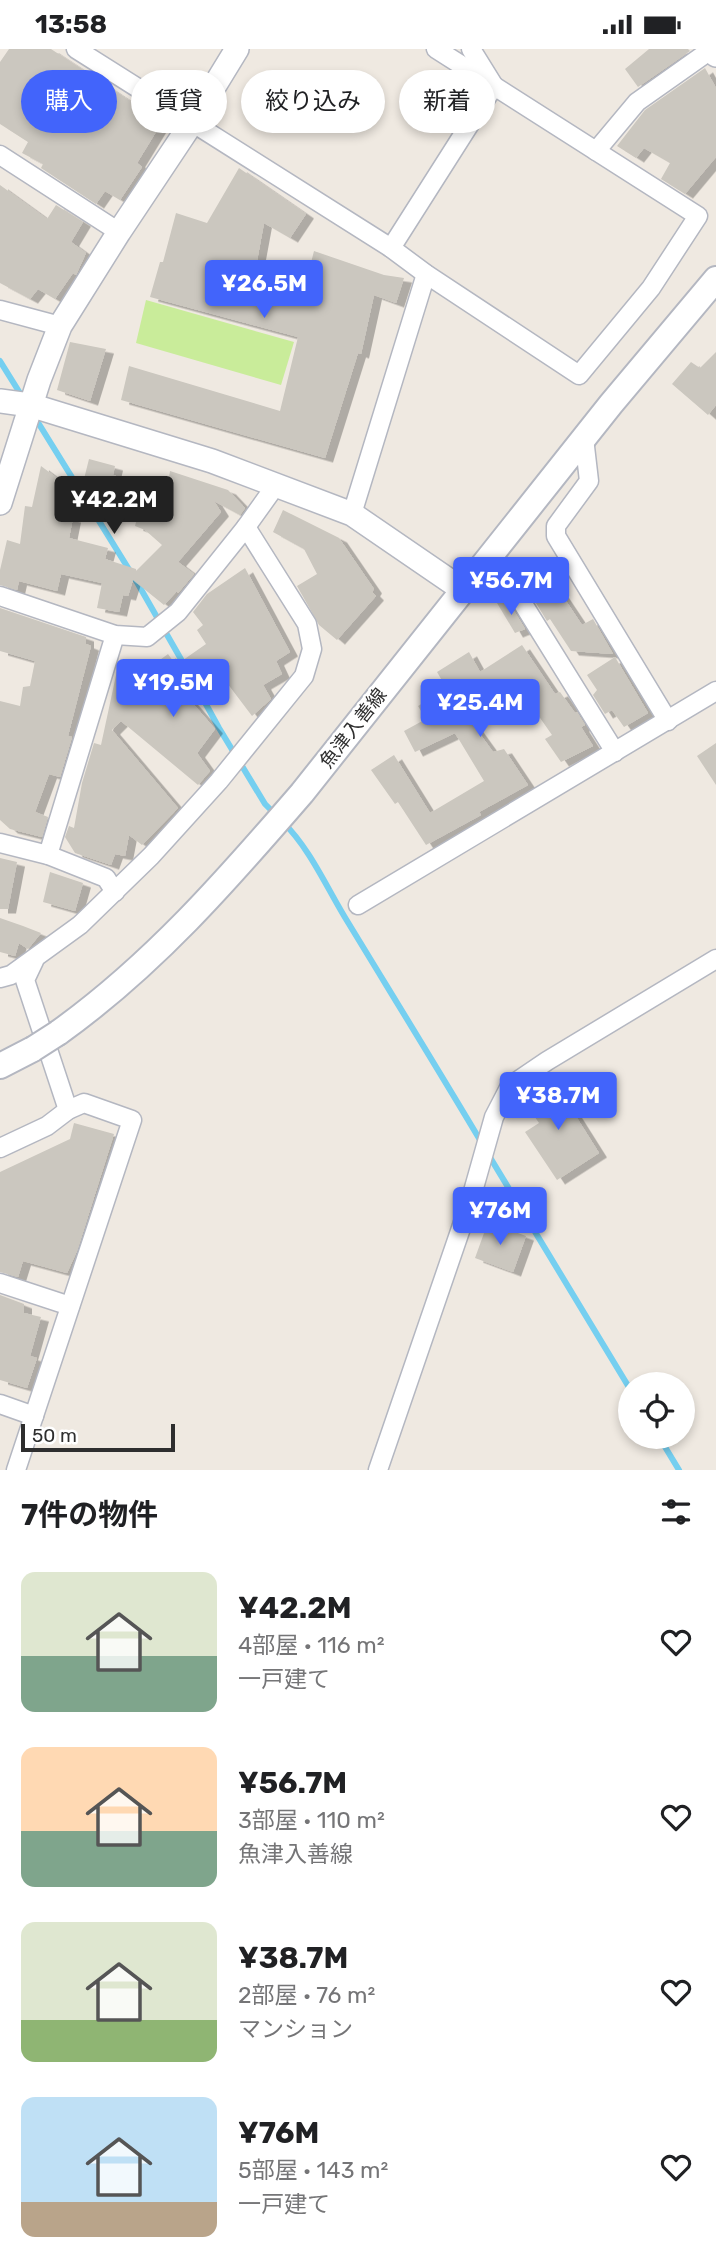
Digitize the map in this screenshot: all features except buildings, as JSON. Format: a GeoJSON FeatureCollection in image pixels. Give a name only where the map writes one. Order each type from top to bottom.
{"type":"FeatureCollection","features":[{"type":"Feature","properties":{"kind":"main road","name":"魚津入善線"},"geometry":{"type":"LineString","coordinates":[[0,1066],[58,1033],[120,986],[189,921],[302,793],[583,438],[716,279]]}},
{"type":"Feature","properties":{"kind":"street"},"geometry":{"type":"LineString","coordinates":[[76,49],[131,83]]}},
{"type":"Feature","properties":{"kind":"street"},"geometry":{"type":"LineString","coordinates":[[224,70],[237,49]]}},
{"type":"Feature","properties":{"kind":"street"},"geometry":{"type":"LineString","coordinates":[[436,49],[469,70]]}},
{"type":"Feature","properties":{"kind":"street"},"geometry":{"type":"LineString","coordinates":[[471,49],[484,70]]}},
{"type":"Feature","properties":{"kind":"street"},"geometry":{"type":"LineString","coordinates":[[596,151],[637,102],[712,49],[716,55]]}},
{"type":"Feature","properties":{"kind":"street"},"geometry":{"type":"LineString","coordinates":[[212,133],[391,248],[579,375],[651,288],[698,216],[495,87]]}},
{"type":"Feature","properties":{"kind":"street"},"geometry":{"type":"LineString","coordinates":[[0,503],[30,405],[60,326],[185,133]]}},
{"type":"Feature","properties":{"kind":"street"},"geometry":{"type":"LineString","coordinates":[[391,248],[464,133]]}},
{"type":"Feature","properties":{"kind":"street"},"geometry":{"type":"LineString","coordinates":[[0,155],[119,232]]}},
{"type":"Feature","properties":{"kind":"street"},"geometry":{"type":"LineString","coordinates":[[352,514],[426,274]]}},
{"type":"Feature","properties":{"kind":"street"},"geometry":{"type":"LineString","coordinates":[[0,310],[60,326]]}},
{"type":"Feature","properties":{"kind":"street"},"geometry":{"type":"LineString","coordinates":[[0,401],[30,405],[212,461],[352,514],[463,590]]}},
{"type":"Feature","properties":{"kind":"street"},"geometry":{"type":"LineString","coordinates":[[583,438],[589,481],[556,526],[556,536],[668,721]]}},
{"type":"Feature","properties":{"kind":"street"},"geometry":{"type":"LineString","coordinates":[[0,596],[115,635],[147,638],[178,612],[276,485]]}},
{"type":"Feature","properties":{"kind":"street"},"geometry":{"type":"LineString","coordinates":[[0,978],[11,975],[80,925],[115,892],[219,781],[304,675],[312,649],[307,624],[246,527]]}},
{"type":"Feature","properties":{"kind":"street"},"geometry":{"type":"LineString","coordinates":[[492,554],[615,752]]}},
{"type":"Feature","properties":{"kind":"street"},"geometry":{"type":"LineString","coordinates":[[48,855],[115,635]]}},
{"type":"Feature","properties":{"kind":"street"},"geometry":{"type":"LineString","coordinates":[[359,905],[716,691]]}},
{"type":"Feature","properties":{"kind":"street"},"geometry":{"type":"LineString","coordinates":[[0,843],[48,855],[107,878],[115,892]]}},
{"type":"Feature","properties":{"kind":"street"},"geometry":{"type":"LineString","coordinates":[[35,958],[25,980],[68,1110]]}},
{"type":"Feature","properties":{"kind":"street"},"geometry":{"type":"LineString","coordinates":[[378,1470],[470,1202],[494,1117],[510,1086],[716,959]]}},
{"type":"Feature","properties":{"kind":"street"},"geometry":{"type":"LineString","coordinates":[[0,1148],[47,1126],[68,1110],[84,1103],[132,1120],[16,1470]]}},
{"type":"Feature","properties":{"kind":"street"},"geometry":{"type":"LineString","coordinates":[[0,1283],[70,1306]]}},
{"type":"Feature","properties":{"kind":"street"},"geometry":{"type":"LineString","coordinates":[[0,1405],[34,1416]]}},
{"type":"Feature","properties":{"kind":"green space"},"geometry":{"type":"Polygon","coordinates":[[[146,300],[294,342],[281,385],[136,343],[146,300]]]}},
{"type":"Feature","properties":{"kind":"waterway"},"geometry":{"type":"LineString","coordinates":[[0,361],[23,398]]}},
{"type":"Feature","properties":{"kind":"waterway"},"geometry":{"type":"LineString","coordinates":[[34,416],[138,584],[186,668]]}},
{"type":"Feature","properties":{"kind":"waterway"},"geometry":{"type":"LineString","coordinates":[[191,677],[265,804],[275,814]]}},
{"type":"Feature","properties":{"kind":"waterway"},"geometry":{"type":"LineString","coordinates":[[282,821],[311,858],[483,1145]]}},
{"type":"Feature","properties":{"kind":"waterway"},"geometry":{"type":"LineString","coordinates":[[488,1154],[620,1372]]}},
{"type":"Feature","properties":{"kind":"waterway"},"geometry":{"type":"LineString","coordinates":[[666,1449],[679,1470]]}}]}
